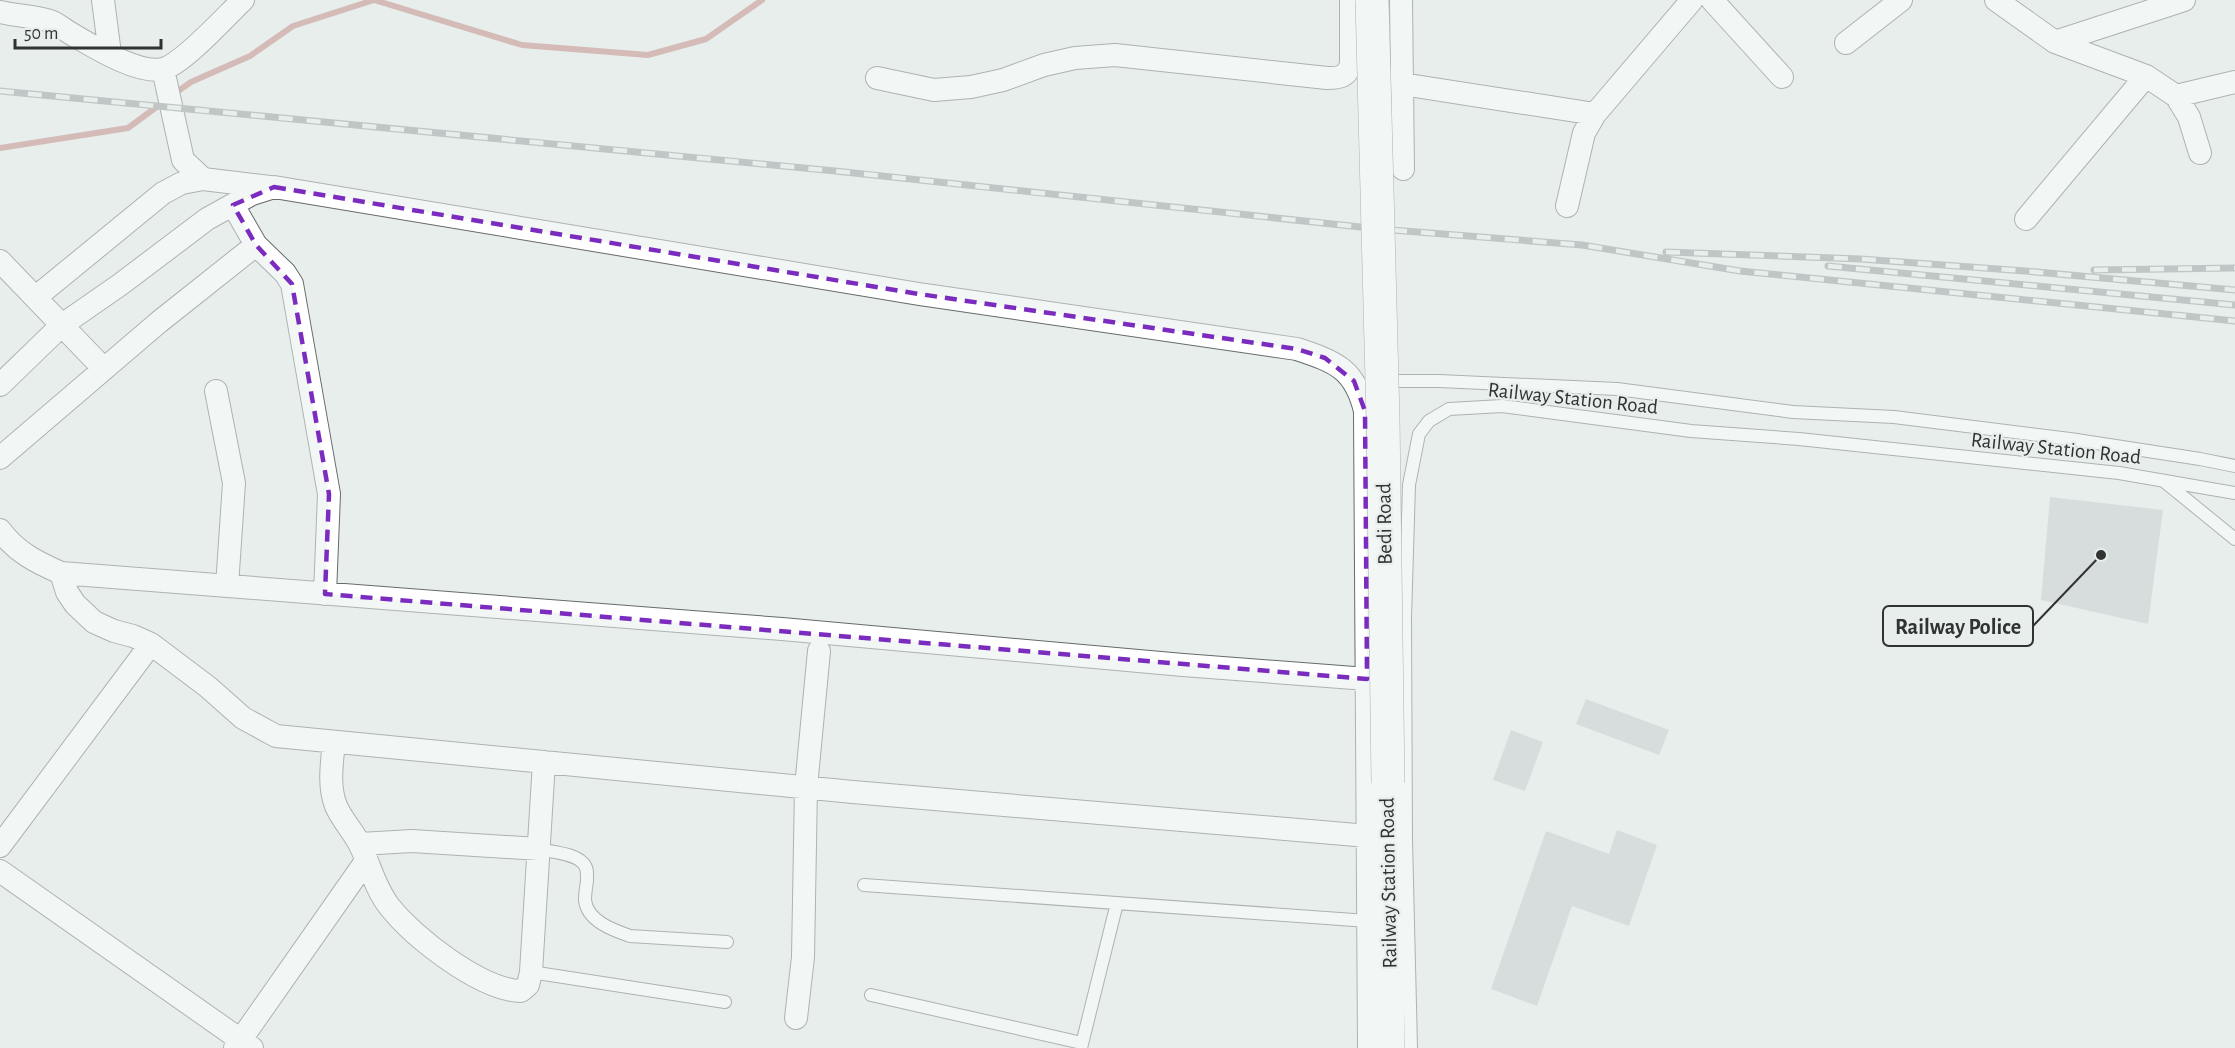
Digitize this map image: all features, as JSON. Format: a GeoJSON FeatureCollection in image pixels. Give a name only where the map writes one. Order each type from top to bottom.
{"type":"FeatureCollection","features":[{"type":"Feature","properties":{"kind":"main road","name":"Bedi Road"},"geometry":{"type":"LineString","coordinates":[[1372,0],[1383,419],[1388,783],[1388,1048]]}},
{"type":"Feature","properties":{"kind":"street"},"geometry":{"type":"LineString","coordinates":[[36,0],[51,21]]}},
{"type":"Feature","properties":{"kind":"street"},"geometry":{"type":"LineString","coordinates":[[104,0],[110,54]]}},
{"type":"Feature","properties":{"kind":"street"},"geometry":{"type":"LineString","coordinates":[[0,12],[51,21],[110,54],[147,69],[163,69],[188,52],[243,0]]}},
{"type":"Feature","properties":{"kind":"street"},"geometry":{"type":"LineString","coordinates":[[877,78],[934,90],[971,87],[1004,80],[1044,65],[1115,55],[1340,78],[1347,74],[1351,65],[1351,0]]}},
{"type":"Feature","properties":{"kind":"street"},"geometry":{"type":"LineString","coordinates":[[1401,0],[1403,169]]}},
{"type":"Feature","properties":{"kind":"street"},"geometry":{"type":"LineString","coordinates":[[1567,206],[1584,133],[1594,114],[1692,0]]}},
{"type":"Feature","properties":{"kind":"street"},"geometry":{"type":"LineString","coordinates":[[1712,0],[1782,77]]}},
{"type":"Feature","properties":{"kind":"street"},"geometry":{"type":"LineString","coordinates":[[1846,42],[1901,0]]}},
{"type":"Feature","properties":{"kind":"street"},"geometry":{"type":"LineString","coordinates":[[1996,0],[2055,42],[2146,76],[2176,96],[2189,117],[2200,153]]}},
{"type":"Feature","properties":{"kind":"street"},"geometry":{"type":"LineString","coordinates":[[2055,42],[2184,0]]}},
{"type":"Feature","properties":{"kind":"street"},"geometry":{"type":"LineString","coordinates":[[163,69],[183,160],[203,179]]}},
{"type":"Feature","properties":{"kind":"street"},"geometry":{"type":"LineString","coordinates":[[2026,219],[2146,76]]}},
{"type":"Feature","properties":{"kind":"street"},"geometry":{"type":"LineString","coordinates":[[2176,96],[2235,82]]}},
{"type":"Feature","properties":{"kind":"street"},"geometry":{"type":"LineString","coordinates":[[1402,84],[1594,114]]}},
{"type":"Feature","properties":{"kind":"street"},"geometry":{"type":"LineString","coordinates":[[36,297],[163,193],[182,183],[203,179],[274,187],[920,294],[1297,349],[1324,358],[1342,369],[1354,381],[1365,411],[1369,1048]]}},
{"type":"Feature","properties":{"kind":"street"},"geometry":{"type":"LineString","coordinates":[[0,385],[62,325],[121,285],[207,219],[252,194],[274,187]]}},
{"type":"Feature","properties":{"kind":"street"},"geometry":{"type":"LineString","coordinates":[[233,205],[256,244],[281,268],[292,284],[329,494],[325,594]]}},
{"type":"Feature","properties":{"kind":"street"},"geometry":{"type":"LineString","coordinates":[[0,458],[159,322],[256,244]]}},
{"type":"Feature","properties":{"kind":"street"},"geometry":{"type":"LineString","coordinates":[[0,261],[104,369]]}},
{"type":"Feature","properties":{"kind":"street"},"geometry":{"type":"LineString","coordinates":[[216,391],[234,483],[228,586]]}},
{"type":"Feature","properties":{"kind":"street"},"geometry":{"type":"LineString","coordinates":[[0,530],[10,544],[33,561],[61,573],[782,629],[1367,679]]}},
{"type":"Feature","properties":{"kind":"street"},"geometry":{"type":"LineString","coordinates":[[61,573],[67,592],[84,614],[94,622],[114,632],[133,636],[151,644],[208,687],[243,718],[276,736],[806,787],[1368,836]]}},
{"type":"Feature","properties":{"kind":"street"},"geometry":{"type":"LineString","coordinates":[[0,846],[151,644]]}},
{"type":"Feature","properties":{"kind":"street"},"geometry":{"type":"LineString","coordinates":[[796,1018],[803,957],[806,787],[819,651]]}},
{"type":"Feature","properties":{"kind":"street"},"geometry":{"type":"LineString","coordinates":[[334,742],[331,778],[335,804],[389,906],[432,947],[467,972],[510,991],[521,991],[530,979]]}},
{"type":"Feature","properties":{"kind":"street"},"geometry":{"type":"LineString","coordinates":[[521,1011],[530,979],[544,762]]}},
{"type":"Feature","properties":{"kind":"street"},"geometry":{"type":"LineString","coordinates":[[0,871],[245,1046],[366,860],[412,841],[538,849]]}},
{"type":"Feature","properties":{"kind":"lane","name":"Railway Station Road"},"geometry":{"type":"LineString","coordinates":[[1354,381],[1439,381],[1617,389],[1793,412],[1894,417],[2058,437],[2235,466]]}},
{"type":"Feature","properties":{"kind":"lane","name":"Railway Station Road"},"geometry":{"type":"LineString","coordinates":[[1410,1048],[1405,607],[1409,485],[1419,434],[1429,421],[1449,410],[1502,406],[1691,431],[1799,439],[2119,473],[2235,493]]}},
{"type":"Feature","properties":{"kind":"lane"},"geometry":{"type":"LineString","coordinates":[[2164,481],[2235,539]]}},
{"type":"Feature","properties":{"kind":"lane"},"geometry":{"type":"LineString","coordinates":[[538,849],[568,856],[585,865],[587,872],[585,899],[588,910],[602,924],[615,931],[630,936],[727,942]]}},
{"type":"Feature","properties":{"kind":"lane"},"geometry":{"type":"LineString","coordinates":[[864,885],[1368,921]]}},
{"type":"Feature","properties":{"kind":"lane"},"geometry":{"type":"LineString","coordinates":[[871,995],[1081,1045],[1118,903]]}},
{"type":"Feature","properties":{"kind":"lane"},"geometry":{"type":"LineString","coordinates":[[530,979],[725,1002]]}},
{"type":"Feature","properties":{"kind":"highlighted area"},"geometry":{"type":"Polygon","coordinates":[[[274,187],[919,294],[1297,349],[1325,358],[1354,381],[1365,411],[1367,679],[325,594],[329,494],[292,284],[256,245],[233,205],[274,187]]]}},
{"type":"Feature","properties":{"kind":"building"},"geometry":{"type":"Polygon","coordinates":[[[2050,497],[2163,510],[2148,624],[2041,600],[2050,497]]]}},
{"type":"Feature","properties":{"kind":"building"},"geometry":{"type":"Polygon","coordinates":[[[1586,699],[1669,730],[1659,755],[1576,724],[1586,699]]]}},
{"type":"Feature","properties":{"kind":"building"},"geometry":{"type":"Polygon","coordinates":[[[1511,730],[1543,742],[1525,791],[1493,780],[1511,730]]]}},
{"type":"Feature","properties":{"kind":"building"},"geometry":{"type":"Polygon","coordinates":[[[1617,830],[1657,845],[1629,926],[1572,906],[1537,1006],[1491,989],[1546,831],[1609,854],[1617,830]]]}},
{"type":"Feature","properties":{"kind":"waterway"},"geometry":{"type":"LineString","coordinates":[[174,94],[191,82],[250,56],[293,26],[374,0],[522,45],[648,55],[706,39],[762,0]]}},
{"type":"Feature","properties":{"kind":"waterway"},"geometry":{"type":"LineString","coordinates":[[0,148],[128,128],[166,100]]}},
{"type":"Feature","properties":{"kind":"railway"},"geometry":{"type":"LineString","coordinates":[[0,91],[835,171],[1379,229],[1582,245],[1740,271],[2235,321]]}},
{"type":"Feature","properties":{"kind":"railway"},"geometry":{"type":"LineString","coordinates":[[1666,252],[1861,259],[2235,290]]}},
{"type":"Feature","properties":{"kind":"railway"},"geometry":{"type":"LineString","coordinates":[[1828,266],[2235,305]]}},
{"type":"Feature","properties":{"kind":"railway"},"geometry":{"type":"LineString","coordinates":[[2094,270],[2235,268]]}},
{"type":"Feature","properties":{"kind":"place","name":"Railway Police"},"geometry":{"type":"Point","coordinates":[2101,555]}}]}
